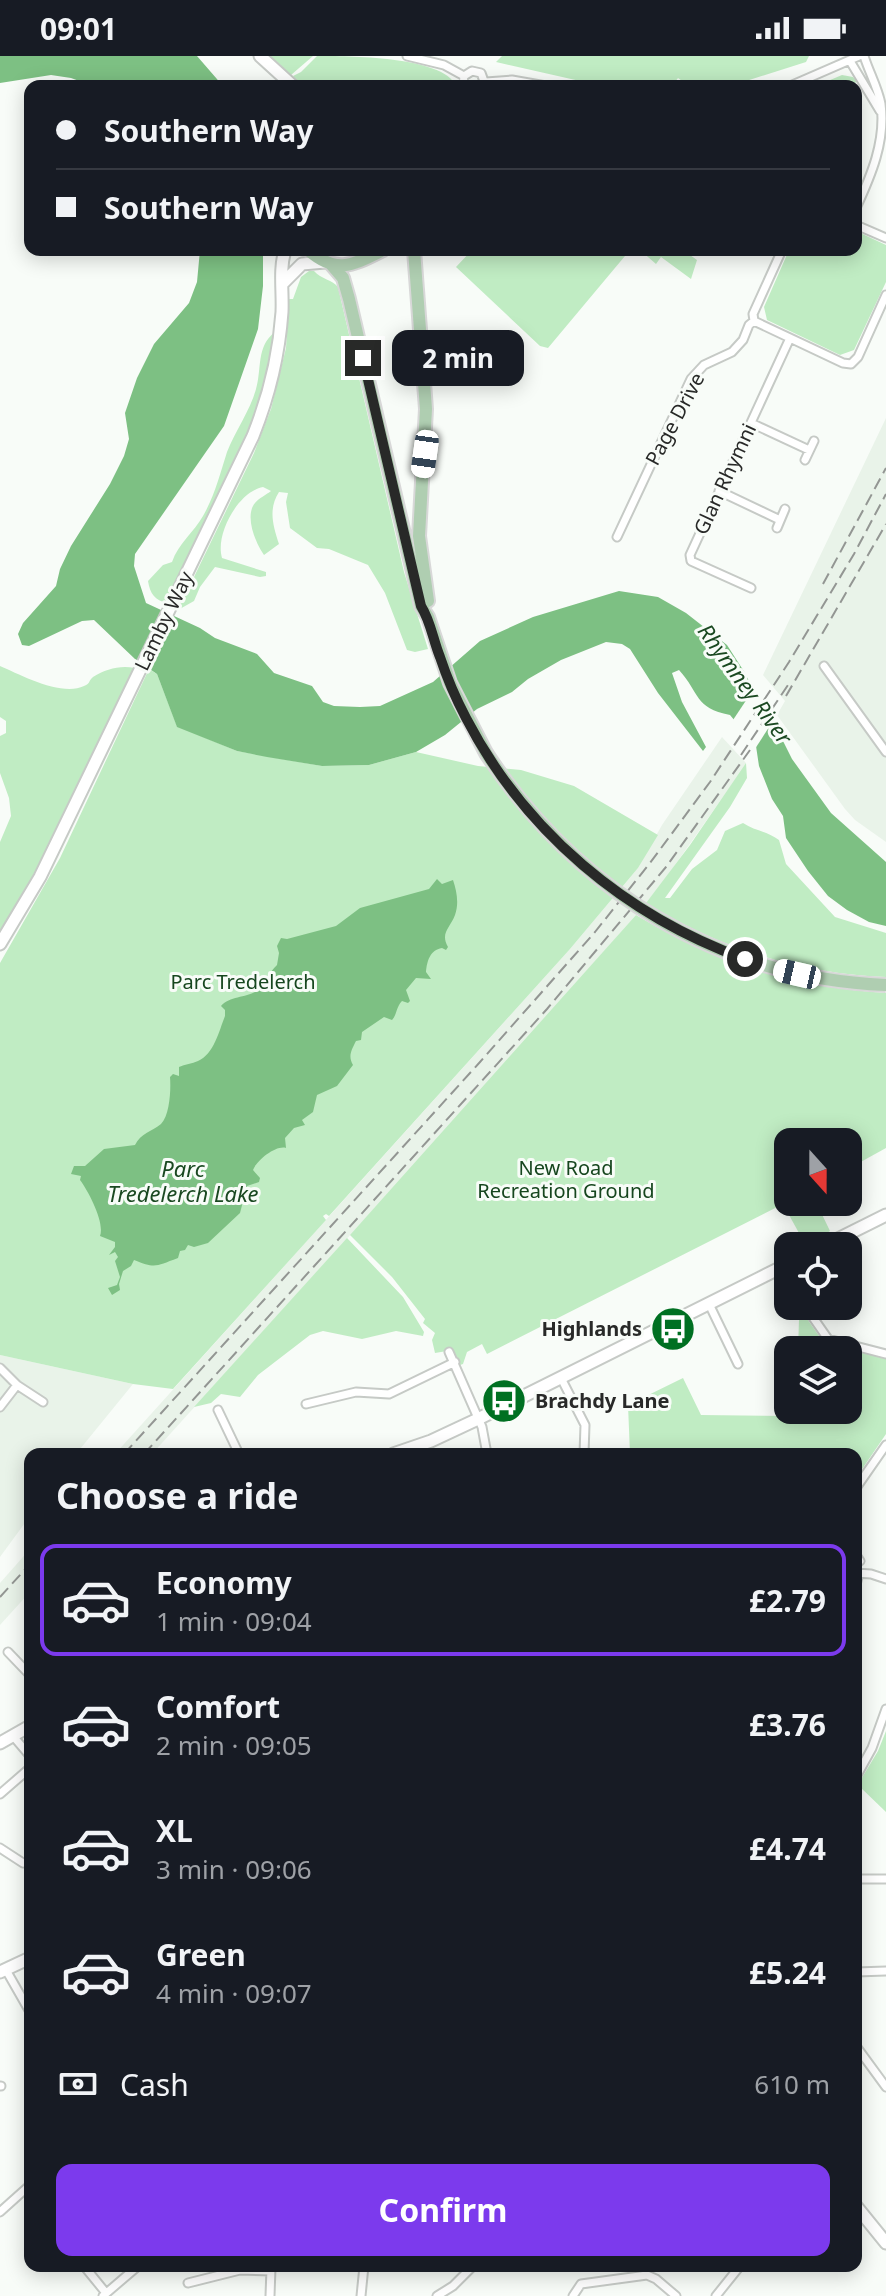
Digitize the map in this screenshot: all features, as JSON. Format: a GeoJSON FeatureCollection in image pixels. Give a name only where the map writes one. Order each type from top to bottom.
{"type":"FeatureCollection","features":[{"type":"Feature","properties":{"kind":"main road"},"geometry":{"type":"LineString","coordinates":[[317,256],[339,272],[345,283],[421,606],[428,617]]}},
{"type":"Feature","properties":{"kind":"main road"},"geometry":{"type":"LineString","coordinates":[[328,263],[348,266],[370,256]]}},
{"type":"Feature","properties":{"kind":"main road"},"geometry":{"type":"LineString","coordinates":[[414,256],[426,409],[419,536],[428,617],[450,683],[486,753],[529,812],[564,849],[599,880],[678,930],[763,965],[816,978],[886,985]]}},
{"type":"Feature","properties":{"kind":"street"},"geometry":{"type":"LineString","coordinates":[[260,56],[286,80]]}},
{"type":"Feature","properties":{"kind":"street"},"geometry":{"type":"LineString","coordinates":[[407,56],[444,65],[464,76]]}},
{"type":"Feature","properties":{"kind":"street"},"geometry":{"type":"LineString","coordinates":[[804,80],[861,56],[885,116],[883,139],[862,194]]}},
{"type":"Feature","properties":{"kind":"street"},"geometry":{"type":"LineString","coordinates":[[850,61],[885,116]]}},
{"type":"Feature","properties":{"kind":"street"},"geometry":{"type":"LineString","coordinates":[[464,76],[478,71],[484,80]]}},
{"type":"Feature","properties":{"kind":"street"},"geometry":{"type":"LineString","coordinates":[[464,76],[464,80]]}},
{"type":"Feature","properties":{"kind":"street"},"geometry":{"type":"LineString","coordinates":[[862,228],[886,238]]}},
{"type":"Feature","properties":{"kind":"street","name":"Lamby Way"},"geometry":{"type":"LineString","coordinates":[[0,944],[40,877],[263,410],[275,364],[283,283],[280,268],[283,256]]}},
{"type":"Feature","properties":{"kind":"street","name":"Page Drive"},"geometry":{"type":"LineString","coordinates":[[617,537],[691,379],[704,365],[732,352],[743,340],[754,321],[753,314],[779,256]]}},
{"type":"Feature","properties":{"kind":"street"},"geometry":{"type":"LineString","coordinates":[[283,283],[302,264],[328,263]]}},
{"type":"Feature","properties":{"kind":"street"},"geometry":{"type":"LineString","coordinates":[[754,321],[851,364],[858,357],[886,295]]}},
{"type":"Feature","properties":{"kind":"street","name":"Glan Rhymni"},"geometry":{"type":"LineString","coordinates":[[751,588],[691,561],[690,555],[790,338]]}},
{"type":"Feature","properties":{"kind":"street"},"geometry":{"type":"LineString","coordinates":[[751,423],[809,450]]}},
{"type":"Feature","properties":{"kind":"street"},"geometry":{"type":"LineString","coordinates":[[805,460],[814,441]]}},
{"type":"Feature","properties":{"kind":"street"},"geometry":{"type":"LineString","coordinates":[[719,491],[778,524],[785,509]]}},
{"type":"Feature","properties":{"kind":"street"},"geometry":{"type":"LineString","coordinates":[[824,666],[886,752]]}},
{"type":"Feature","properties":{"kind":"street"},"geometry":{"type":"LineString","coordinates":[[852,1232],[886,1215]]}},
{"type":"Feature","properties":{"kind":"street"},"geometry":{"type":"LineString","coordinates":[[411,1448],[478,1419],[774,1271]]}},
{"type":"Feature","properties":{"kind":"street"},"geometry":{"type":"LineString","coordinates":[[709,1304],[738,1364]]}},
{"type":"Feature","properties":{"kind":"street"},"geometry":{"type":"LineString","coordinates":[[815,1320],[828,1339],[886,1354]]}},
{"type":"Feature","properties":{"kind":"street"},"geometry":{"type":"LineString","coordinates":[[449,1352],[478,1419],[485,1448]]}},
{"type":"Feature","properties":{"kind":"street"},"geometry":{"type":"LineString","coordinates":[[306,1404],[356,1392],[389,1394],[455,1362]]}},
{"type":"Feature","properties":{"kind":"street"},"geometry":{"type":"LineString","coordinates":[[0,1368],[17,1385],[43,1402]]}},
{"type":"Feature","properties":{"kind":"street"},"geometry":{"type":"LineString","coordinates":[[561,1378],[585,1425],[584,1448]]}},
{"type":"Feature","properties":{"kind":"street"},"geometry":{"type":"LineString","coordinates":[[0,1407],[17,1385]]}},
{"type":"Feature","properties":{"kind":"street"},"geometry":{"type":"LineString","coordinates":[[218,1410],[236,1448]]}},
{"type":"Feature","properties":{"kind":"street"},"geometry":{"type":"LineString","coordinates":[[862,1479],[886,1445]]}},
{"type":"Feature","properties":{"kind":"street"},"geometry":{"type":"LineString","coordinates":[[862,1574],[886,1579]]}},
{"type":"Feature","properties":{"kind":"street"},"geometry":{"type":"LineString","coordinates":[[8,1652],[24,1669]]}},
{"type":"Feature","properties":{"kind":"street"},"geometry":{"type":"LineString","coordinates":[[862,1766],[886,1709]]}},
{"type":"Feature","properties":{"kind":"street"},"geometry":{"type":"LineString","coordinates":[[0,1743],[24,1730]]}},
{"type":"Feature","properties":{"kind":"street"},"geometry":{"type":"LineString","coordinates":[[13,1736],[24,1749]]}},
{"type":"Feature","properties":{"kind":"street"},"geometry":{"type":"LineString","coordinates":[[0,1794],[24,1773]]}},
{"type":"Feature","properties":{"kind":"street"},"geometry":{"type":"LineString","coordinates":[[0,1848],[23,1863]]}},
{"type":"Feature","properties":{"kind":"street"},"geometry":{"type":"LineString","coordinates":[[862,1879],[886,1879]]}},
{"type":"Feature","properties":{"kind":"street"},"geometry":{"type":"LineString","coordinates":[[24,1961],[3,1971],[24,2003]]}},
{"type":"Feature","properties":{"kind":"street"},"geometry":{"type":"LineString","coordinates":[[862,1972],[886,1971]]}},
{"type":"Feature","properties":{"kind":"street"},"geometry":{"type":"LineString","coordinates":[[862,2054],[886,2087]]}},
{"type":"Feature","properties":{"kind":"street"},"geometry":{"type":"LineString","coordinates":[[0,2212],[22,2192],[24,2194]]}},
{"type":"Feature","properties":{"kind":"street"},"geometry":{"type":"LineString","coordinates":[[862,2213],[886,2243]]}},
{"type":"Feature","properties":{"kind":"street"},"geometry":{"type":"LineString","coordinates":[[88,2272],[104,2294],[131,2272]]}},
{"type":"Feature","properties":{"kind":"street"},"geometry":{"type":"LineString","coordinates":[[188,2283],[232,2272]]}},
{"type":"Feature","properties":{"kind":"street"},"geometry":{"type":"LineString","coordinates":[[270,2296],[271,2272]]}},
{"type":"Feature","properties":{"kind":"street"},"geometry":{"type":"LineString","coordinates":[[361,2296],[363,2272]]}},
{"type":"Feature","properties":{"kind":"street"},"geometry":{"type":"LineString","coordinates":[[437,2296],[467,2272]]}},
{"type":"Feature","properties":{"kind":"street"},"geometry":{"type":"LineString","coordinates":[[716,2296],[735,2272]]}},
{"type":"Feature","properties":{"kind":"street"},"geometry":{"type":"LineString","coordinates":[[573,2296],[581,2284],[647,2275],[676,2296]]}},
{"type":"Feature","properties":{"kind":"shaded area"},"geometry":{"type":"Polygon","coordinates":[[[886,418],[886,842],[845,809],[777,715],[785,701],[763,675],[886,418]]]}},
{"type":"Feature","properties":{"kind":"shaded area"},"geometry":{"type":"Polygon","coordinates":[[[722,737],[746,763],[663,882],[636,915],[157,1448],[120,1448],[570,949],[638,868],[662,825],[722,737]]]}},
{"type":"Feature","properties":{"kind":"shaded area"},"geometry":{"type":"Polygon","coordinates":[[[0,1355],[133,1384],[81,1448],[24,1448],[24,1524],[0,1557],[0,1355]]]}},
{"type":"Feature","properties":{"kind":"shaded area"},"geometry":{"type":"Polygon","coordinates":[[[24,1556],[24,1599],[0,1625],[0,1583],[24,1556]]]}},
{"type":"Feature","properties":{"kind":"green space"},"geometry":{"type":"Polygon","coordinates":[[[270,56],[313,56],[291,75],[270,56]]]}},
{"type":"Feature","properties":{"kind":"green space"},"geometry":{"type":"Polygon","coordinates":[[[317,56],[371,58],[414,63],[433,69],[451,80],[297,80],[293,76],[317,56]]]}},
{"type":"Feature","properties":{"kind":"green space"},"geometry":{"type":"Polygon","coordinates":[[[502,56],[809,56],[806,62],[749,80],[576,80],[496,62],[502,56]]]}},
{"type":"Feature","properties":{"kind":"green space"},"geometry":{"type":"Polygon","coordinates":[[[842,75],[855,80],[830,80],[842,75]]]}},
{"type":"Feature","properties":{"kind":"green space"},"geometry":{"type":"Polygon","coordinates":[[[862,234],[886,245],[886,282],[854,350],[840,355],[767,320],[764,307],[786,256],[862,256],[862,234]]]}},
{"type":"Feature","properties":{"kind":"green space"},"geometry":{"type":"Polygon","coordinates":[[[466,256],[625,256],[548,348],[540,346],[456,267],[466,256]]]}},
{"type":"Feature","properties":{"kind":"green space"},"geometry":{"type":"Polygon","coordinates":[[[647,256],[691,256],[697,260],[691,279],[661,257],[656,264],[647,256]]]}},
{"type":"Feature","properties":{"kind":"green space"},"geometry":{"type":"Polygon","coordinates":[[[314,271],[338,287],[404,572],[428,649],[407,650],[385,593],[368,565],[329,549],[317,548],[290,528],[286,502],[288,493],[279,492],[274,505],[273,524],[279,544],[264,555],[251,522],[255,503],[271,491],[263,487],[245,497],[230,515],[221,548],[222,558],[266,572],[266,576],[215,567],[194,601],[178,610],[254,453],[271,409],[286,348],[289,299],[293,299],[301,277],[314,271]]]}},
{"type":"Feature","properties":{"kind":"green space"},"geometry":{"type":"Polygon","coordinates":[[[275,332],[262,399],[250,429],[167,603],[163,602],[154,596],[148,581],[163,565],[172,562],[207,508],[227,452],[253,397],[265,344],[275,332]]]}},
{"type":"Feature","properties":{"kind":"green space"},"geometry":{"type":"Polygon","coordinates":[[[0,666],[42,684],[65,689],[84,686],[93,677],[108,670],[135,668],[46,856],[0,936],[0,842],[11,816],[9,798],[0,773],[0,736],[6,733],[6,721],[0,717],[0,666]]]}},
{"type":"Feature","properties":{"kind":"green space","name":"Parc Tredelerch"},"geometry":{"type":"Polygon","coordinates":[[[149,669],[157,674],[177,726],[237,751],[322,766],[369,765],[416,752],[478,766],[521,770],[574,786],[658,835],[638,868],[570,949],[329,1216],[323,1216],[326,1220],[173,1389],[133,1384],[0,1355],[0,963],[60,858],[149,669]]]}},
{"type":"Feature","properties":{"kind":"green space"},"geometry":{"type":"Polygon","coordinates":[[[746,763],[747,778],[730,807],[665,898],[670,898],[692,869],[717,850],[725,831],[743,823],[779,840],[786,864],[835,917],[886,933],[886,977],[823,970],[761,956],[702,933],[646,903],[746,763]]]}},
{"type":"Feature","properties":{"kind":"green space","name":"New Road Recreation Ground"},"geometry":{"type":"Polygon","coordinates":[[[636,915],[695,946],[756,970],[820,985],[886,993],[886,1148],[862,1161],[862,1128],[774,1128],[774,1209],[487,1354],[482,1344],[467,1352],[460,1365],[447,1351],[435,1353],[432,1340],[435,1333],[423,1323],[425,1319],[392,1277],[350,1235],[636,915]]]}},
{"type":"Feature","properties":{"kind":"green space","name":"New Road Recreation Ground"},"geometry":{"type":"Polygon","coordinates":[[[790,1216],[823,1216],[830,1231],[828,1232],[798,1232],[790,1216]]]}},
{"type":"Feature","properties":{"kind":"green space"},"geometry":{"type":"Polygon","coordinates":[[[347,1238],[403,1297],[424,1332],[423,1336],[396,1331],[362,1339],[323,1331],[310,1335],[258,1375],[240,1397],[221,1394],[211,1403],[194,1407],[347,1238]]]}},
{"type":"Feature","properties":{"kind":"green space"},"geometry":{"type":"Polygon","coordinates":[[[799,1320],[808,1320],[819,1336],[798,1336],[799,1320]]]}},
{"type":"Feature","properties":{"kind":"green space"},"geometry":{"type":"Polygon","coordinates":[[[862,1352],[886,1358],[886,1434],[862,1469],[862,1448],[630,1448],[628,1405],[683,1378],[701,1415],[774,1416],[774,1424],[862,1424],[862,1352]]]}},
{"type":"Feature","properties":{"kind":"green space"},"geometry":{"type":"Polygon","coordinates":[[[886,1731],[886,1812],[862,1789],[862,1778],[886,1731]]]}},
{"type":"Feature","properties":{"kind":"water"},"geometry":{"type":"Polygon","coordinates":[[[0,56],[197,56],[218,80],[76,80],[51,75],[0,83],[0,56]]]}},
{"type":"Feature","properties":{"kind":"water","name":"Rhymney River"},"geometry":{"type":"Polygon","coordinates":[[[199,256],[263,256],[258,329],[224,426],[135,554],[134,566],[146,603],[215,638],[257,654],[274,673],[312,686],[323,702],[334,706],[360,707],[380,706],[433,682],[480,641],[533,617],[619,591],[658,597],[686,613],[727,645],[745,673],[773,731],[831,813],[886,862],[886,926],[869,922],[847,910],[828,896],[808,871],[786,838],[783,816],[772,799],[759,766],[756,746],[730,715],[704,704],[679,670],[672,673],[682,702],[706,747],[703,751],[658,693],[630,649],[622,644],[606,642],[561,660],[512,692],[477,709],[445,735],[416,752],[369,765],[322,766],[237,751],[177,727],[157,674],[135,659],[94,620],[82,621],[29,646],[22,645],[18,634],[23,623],[56,586],[71,546],[124,456],[129,439],[125,413],[137,378],[154,344],[189,303],[197,282],[199,256]]]}},
{"type":"Feature","properties":{"kind":"water","name":"Parc Tredelerch Lake"},"geometry":{"type":"Polygon","coordinates":[[[437,879],[442,884],[453,880],[457,907],[445,934],[448,947],[435,951],[428,960],[426,972],[431,979],[416,978],[406,990],[410,1001],[402,1001],[392,1020],[384,1017],[362,1032],[361,1040],[356,1041],[351,1053],[353,1065],[337,1086],[317,1095],[313,1112],[302,1120],[305,1125],[294,1128],[285,1138],[286,1148],[272,1151],[255,1166],[253,1170],[260,1178],[259,1182],[247,1186],[240,1213],[208,1243],[194,1247],[188,1245],[180,1251],[178,1258],[156,1265],[134,1260],[123,1271],[120,1290],[112,1295],[108,1288],[117,1285],[120,1277],[115,1261],[118,1257],[115,1252],[109,1255],[115,1242],[100,1236],[98,1216],[80,1180],[81,1176],[71,1174],[74,1166],[85,1166],[104,1149],[135,1145],[143,1135],[161,1124],[168,1108],[170,1077],[173,1074],[179,1076],[179,1067],[198,1061],[208,1053],[225,1016],[221,1006],[262,986],[277,965],[277,946],[281,938],[336,926],[360,908],[429,889],[437,879]]]}},
{"type":"Feature","properties":{"kind":"pier"},"geometry":{"type":"Polygon","coordinates":[[[755,687],[773,721],[753,752],[731,723],[755,687]]]}},
{"type":"Feature","properties":{"kind":"railway"},"geometry":{"type":"LineString","coordinates":[[823,584],[886,468]]}},
{"type":"Feature","properties":{"kind":"railway"},"geometry":{"type":"LineString","coordinates":[[129,1448],[480,1062],[595,932],[650,863],[710,782],[789,662],[886,494]]}},
{"type":"Feature","properties":{"kind":"railway"},"geometry":{"type":"LineString","coordinates":[[786,696],[886,524]]}},
{"type":"Feature","properties":{"kind":"railway"},"geometry":{"type":"LineString","coordinates":[[741,755],[788,685]]}},
{"type":"Feature","properties":{"kind":"railway"},"geometry":{"type":"LineString","coordinates":[[149,1448],[547,1009],[666,867],[750,750]]}},
{"type":"Feature","properties":{"kind":"railway"},"geometry":{"type":"LineString","coordinates":[[0,1597],[24,1571]]}},
{"type":"Feature","properties":{"kind":"place","name":"Highlands"},"geometry":{"type":"Point","coordinates":[673,1329]}},
{"type":"Feature","properties":{"kind":"place","name":"Brachdy Lane"},"geometry":{"type":"Point","coordinates":[504,1401]}},
{"type":"Feature","properties":{"kind":"route"},"geometry":{"type":"LineString","coordinates":[[363,358],[421,606],[428,617],[450,683],[486,753],[529,812],[599,880],[678,930],[745,959]]}}]}
